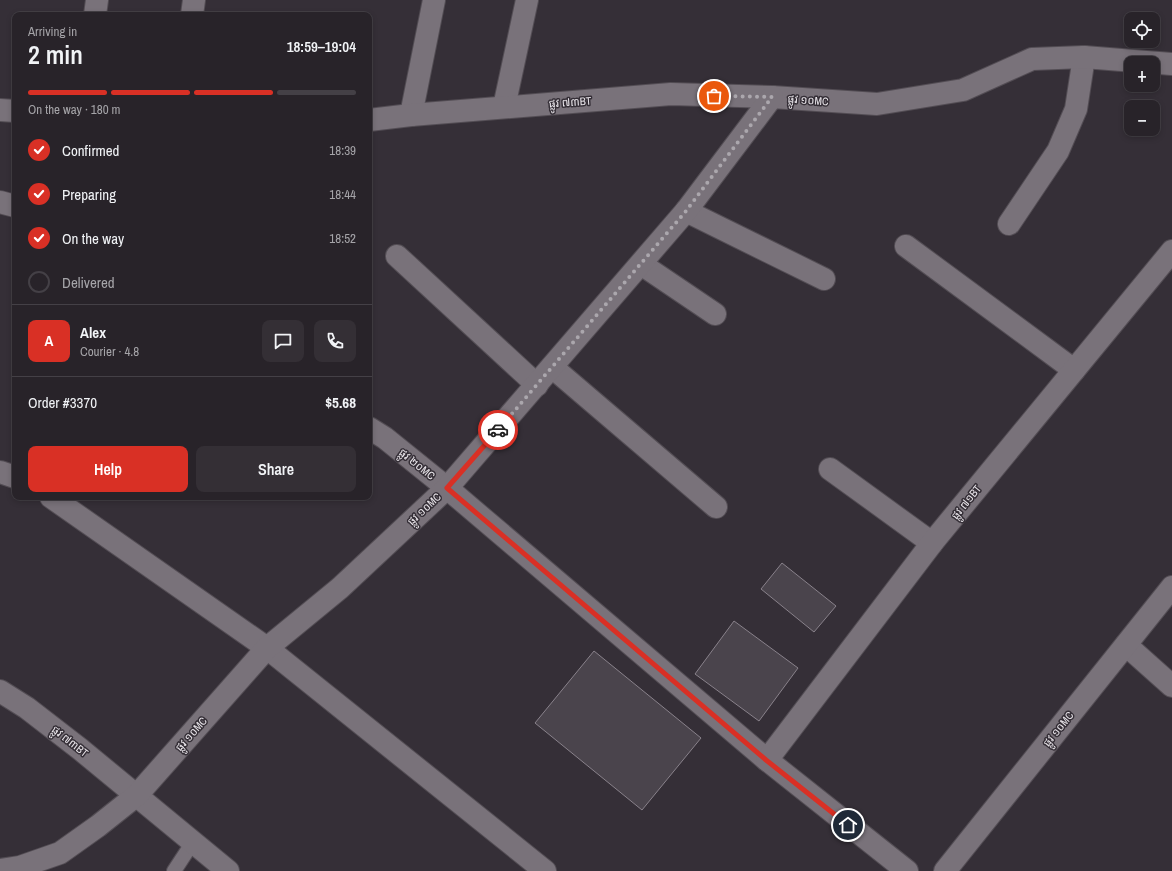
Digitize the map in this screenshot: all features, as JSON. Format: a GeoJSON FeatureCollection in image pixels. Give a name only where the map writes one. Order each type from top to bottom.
{"type":"FeatureCollection","features":[{"type":"Feature","properties":{"kind":"street"},"geometry":{"type":"LineString","coordinates":[[95,12],[97,0]]}},
{"type":"Feature","properties":{"kind":"street"},"geometry":{"type":"LineString","coordinates":[[192,12],[194,0]]}},
{"type":"Feature","properties":{"kind":"street"},"geometry":{"type":"LineString","coordinates":[[411,115],[434,0]]}},
{"type":"Feature","properties":{"kind":"street"},"geometry":{"type":"LineString","coordinates":[[504,108],[527,0]]}},
{"type":"Feature","properties":{"kind":"street"},"geometry":{"type":"LineString","coordinates":[[1009,224],[1058,152],[1076,109],[1084,57]]}},
{"type":"Feature","properties":{"kind":"street","name":"ផ្លូវ ១០MC"},"geometry":{"type":"LineString","coordinates":[[0,870],[20,867],[60,853],[98,826],[137,794],[267,648],[340,588],[447,488],[686,211],[772,97],[877,104],[963,90],[1032,59],[1084,57],[1172,64]]}},
{"type":"Feature","properties":{"kind":"street","name":"ផ្លូវ ៧៣BT"},"geometry":{"type":"LineString","coordinates":[[372,120],[411,115],[671,94],[772,97]]}},
{"type":"Feature","properties":{"kind":"street"},"geometry":{"type":"LineString","coordinates":[[0,110],[12,111]]}},
{"type":"Feature","properties":{"kind":"street"},"geometry":{"type":"LineString","coordinates":[[0,202],[12,205]]}},
{"type":"Feature","properties":{"kind":"street"},"geometry":{"type":"LineString","coordinates":[[686,211],[824,279]]}},
{"type":"Feature","properties":{"kind":"street"},"geometry":{"type":"LineString","coordinates":[[906,246],[1074,370]]}},
{"type":"Feature","properties":{"kind":"street","name":"ផ្លូវ ៧១BT"},"geometry":{"type":"LineString","coordinates":[[766,760],[932,543],[1172,251]]}},
{"type":"Feature","properties":{"kind":"street"},"geometry":{"type":"LineString","coordinates":[[397,256],[537,385]]}},
{"type":"Feature","properties":{"kind":"street"},"geometry":{"type":"LineString","coordinates":[[641,264],[715,314]]}},
{"type":"Feature","properties":{"kind":"street"},"geometry":{"type":"LineString","coordinates":[[552,367],[716,507]]}},
{"type":"Feature","properties":{"kind":"street","name":"ផ្លូវ ២០MC"},"geometry":{"type":"LineString","coordinates":[[372,430],[385,438],[447,488],[766,760],[907,871]]}},
{"type":"Feature","properties":{"kind":"street"},"geometry":{"type":"LineString","coordinates":[[830,469],[932,543]]}},
{"type":"Feature","properties":{"kind":"street"},"geometry":{"type":"LineString","coordinates":[[0,472],[12,476]]}},
{"type":"Feature","properties":{"kind":"street"},"geometry":{"type":"LineString","coordinates":[[55,500],[267,648],[545,871]]}},
{"type":"Feature","properties":{"kind":"street","name":"ផ្លូវ ១០MC"},"geometry":{"type":"LineString","coordinates":[[945,871],[1126,645],[1168,601]]}},
{"type":"Feature","properties":{"kind":"street"},"geometry":{"type":"LineString","coordinates":[[1126,645],[1172,686]]}},
{"type":"Feature","properties":{"kind":"street","name":"ផ្លូវ ៧៣BT"},"geometry":{"type":"LineString","coordinates":[[0,691],[27,708],[137,794],[228,871]]}},
{"type":"Feature","properties":{"kind":"lane"},"geometry":{"type":"LineString","coordinates":[[174,871],[193,842]]}},
{"type":"Feature","properties":{"kind":"building"},"geometry":{"type":"Polygon","coordinates":[[[782,563],[836,606],[814,632],[761,589],[782,563]]]}},
{"type":"Feature","properties":{"kind":"building"},"geometry":{"type":"Polygon","coordinates":[[[734,621],[798,668],[759,721],[695,674],[734,621]]]}},
{"type":"Feature","properties":{"kind":"building"},"geometry":{"type":"Polygon","coordinates":[[[594,651],[701,738],[642,810],[535,723],[594,651]]]}},
{"type":"Feature","properties":{"kind":"way so far"},"geometry":{"type":"LineString","coordinates":[[498,430],[686,211],[772,97],[714,96]]}},
{"type":"Feature","properties":{"kind":"route"},"geometry":{"type":"LineString","coordinates":[[498,430],[447,488],[766,760],[848,825]]}}]}
